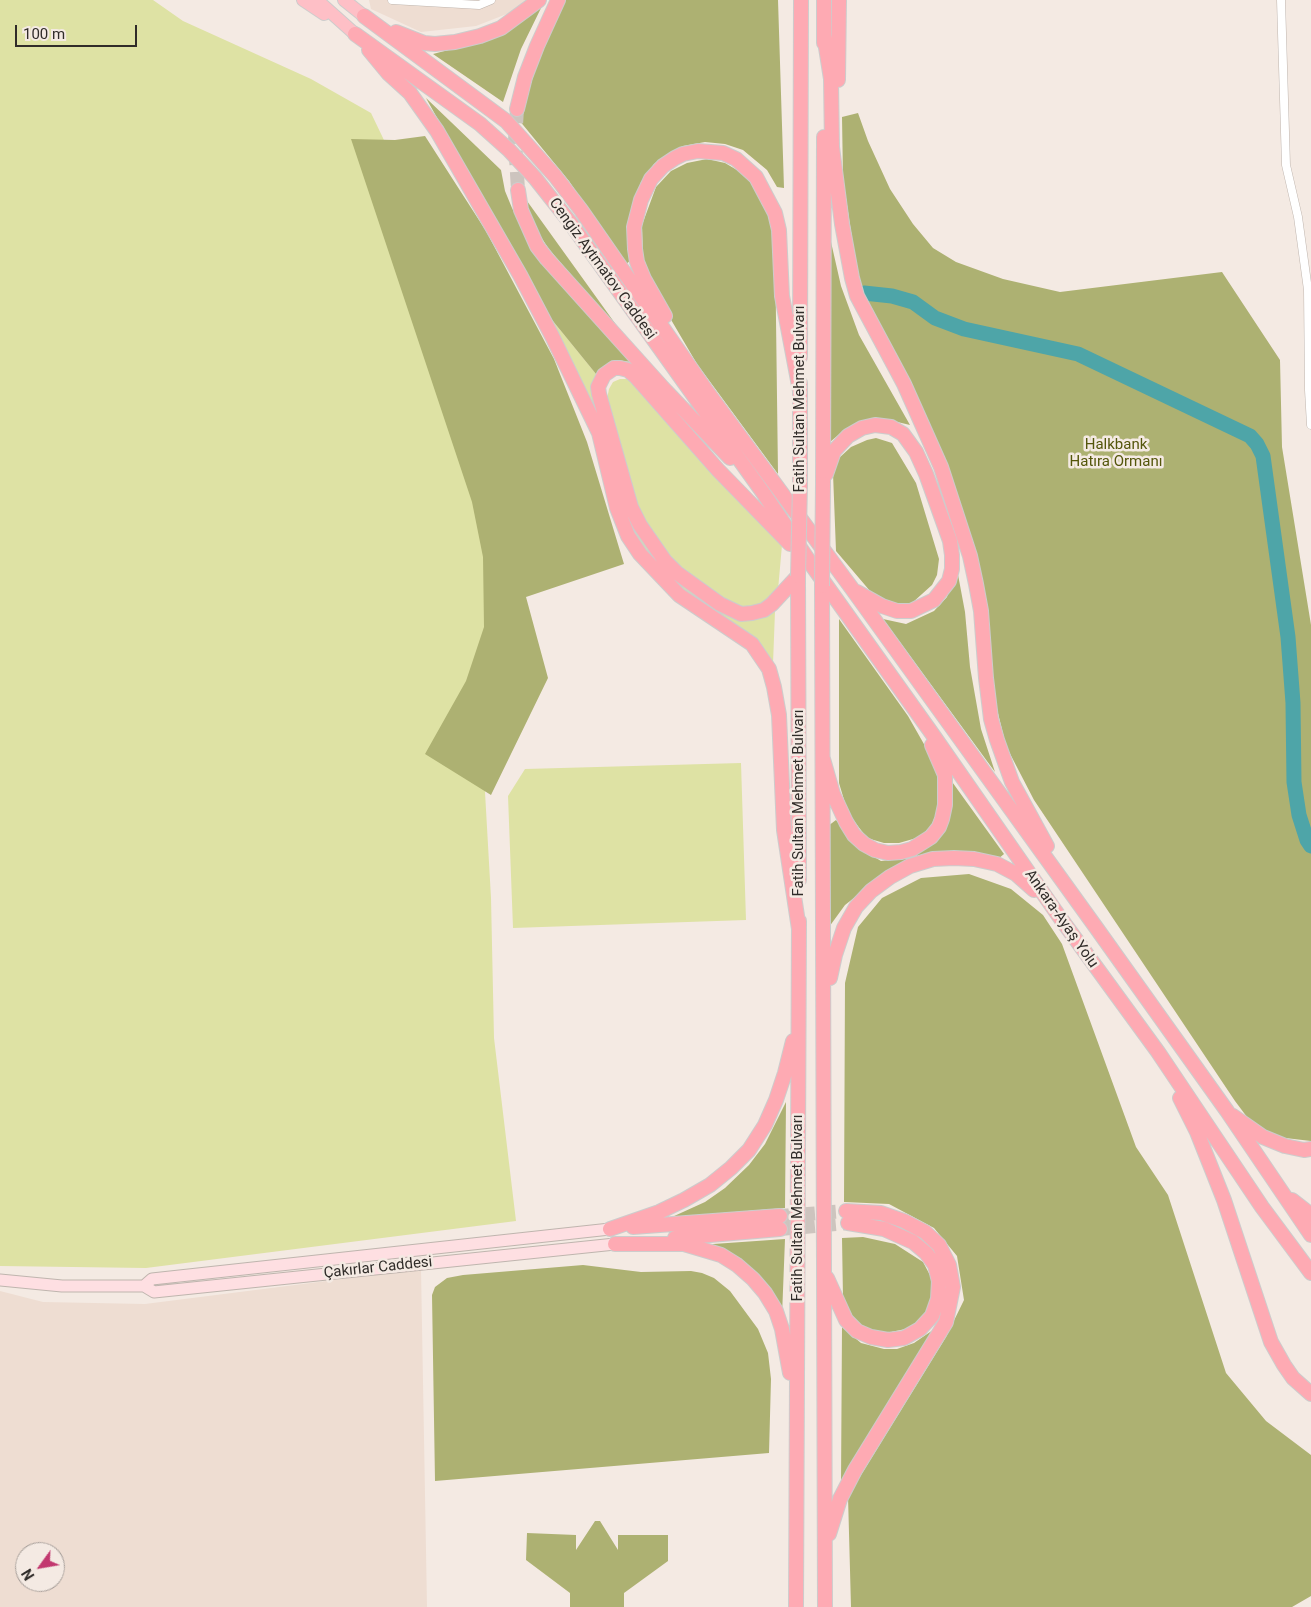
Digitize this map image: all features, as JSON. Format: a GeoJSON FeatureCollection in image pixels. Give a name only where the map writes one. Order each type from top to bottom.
{"type":"FeatureCollection","features":[{"type":"Feature","properties":{"kind":"highway"},"geometry":{"type":"LineString","coordinates":[[364,16],[416,41],[436,44],[480,36],[501,28],[539,0]]}},
{"type":"Feature","properties":{"kind":"highway"},"geometry":{"type":"LineString","coordinates":[[518,109],[525,77],[558,0]]}},
{"type":"Feature","properties":{"kind":"highway","name":"Fatih Sultan Mehmet Bulvarı"},"geometry":{"type":"LineString","coordinates":[[796,1607],[801,0]]}},
{"type":"Feature","properties":{"kind":"highway","name":"Fatih Sultan Mehmet Bulvarı"},"geometry":{"type":"LineString","coordinates":[[824,0],[822,586],[825,1607]]}},
{"type":"Feature","properties":{"kind":"highway"},"geometry":{"type":"LineString","coordinates":[[837,180],[839,0]]}},
{"type":"Feature","properties":{"kind":"highway","name":"Cengiz Aytmatov Caddesi"},"geometry":{"type":"LineString","coordinates":[[364,16],[487,105],[520,134],[582,210],[708,393],[812,535]]}},
{"type":"Feature","properties":{"kind":"highway"},"geometry":{"type":"LineString","coordinates":[[355,34],[388,73],[410,93],[424,111],[520,274],[599,433],[617,508],[628,536],[640,554],[678,595],[752,644],[769,669],[778,714],[784,830],[799,929]]}},
{"type":"Feature","properties":{"kind":"highway","name":"Cengiz Aytmatov Caddesi"},"geometry":{"type":"LineString","coordinates":[[355,34],[480,124],[509,150],[535,178],[569,221],[812,564]]}},
{"type":"Feature","properties":{"kind":"highway"},"geometry":{"type":"LineString","coordinates":[[824,34],[831,79],[832,147],[852,278],[857,296],[904,384],[932,445],[970,556],[981,612],[991,719],[1012,782],[1034,824],[1095,926]]}},
{"type":"Feature","properties":{"kind":"highway"},"geometry":{"type":"LineString","coordinates":[[708,393],[644,279],[638,262],[634,239],[634,227],[641,200],[651,179],[663,166],[675,158],[698,151],[723,153],[736,158],[756,177],[775,213],[779,230],[782,296],[800,392]]}},
{"type":"Feature","properties":{"kind":"highway"},"geometry":{"type":"LineString","coordinates":[[518,190],[524,218],[537,246],[547,259],[663,388],[764,494]]}},
{"type":"Feature","properties":{"kind":"highway"},"geometry":{"type":"LineString","coordinates":[[798,576],[764,610],[741,614],[720,604],[665,561],[640,525],[631,507],[598,394],[598,387],[604,375],[614,368],[628,370],[718,470],[812,564],[931,744],[940,762],[946,789],[945,805],[939,827],[923,844],[901,852],[888,853],[875,850],[864,844],[854,835],[846,822],[833,794],[823,759]]}},
{"type":"Feature","properties":{"kind":"highway"},"geometry":{"type":"LineString","coordinates":[[822,484],[834,451],[848,436],[862,428],[875,425],[891,427],[904,434],[916,452],[950,541],[952,569],[949,581],[934,600],[910,611],[897,611],[882,606],[853,590]]}},
{"type":"Feature","properties":{"kind":"highway","name":"Ankara-Ayaş Yolu"},"geometry":{"type":"LineString","coordinates":[[812,535],[1095,926],[1311,1235]]}},
{"type":"Feature","properties":{"kind":"highway","name":"Ankara-Ayaş Yolu"},"geometry":{"type":"LineString","coordinates":[[812,564],[1060,919],[1158,1052],[1262,1207],[1311,1273]]}},
{"type":"Feature","properties":{"kind":"highway"},"geometry":{"type":"LineString","coordinates":[[824,1008],[835,955],[844,928],[856,907],[871,891],[890,877],[910,866],[933,859],[954,858],[974,859],[997,864],[1016,874],[1031,886],[1060,919]]}},
{"type":"Feature","properties":{"kind":"highway"},"geometry":{"type":"LineString","coordinates":[[610,1228],[660,1212],[684,1200],[710,1185],[749,1150],[765,1125],[776,1100],[799,1018]]}},
{"type":"Feature","properties":{"kind":"highway"},"geometry":{"type":"LineString","coordinates":[[1158,1052],[1197,1132],[1224,1200],[1271,1342],[1293,1378],[1311,1394]]}},
{"type":"Feature","properties":{"kind":"highway"},"geometry":{"type":"LineString","coordinates":[[1226,1111],[1263,1137],[1285,1146],[1304,1150],[1311,1149]]}},
{"type":"Feature","properties":{"kind":"highway"},"geometry":{"type":"LineString","coordinates":[[1280,1190],[1311,1214]]}},
{"type":"Feature","properties":{"kind":"highway"},"geometry":{"type":"LineString","coordinates":[[824,1273],[846,1320],[858,1331],[871,1337],[888,1340],[904,1338],[920,1328],[932,1316],[938,1299],[939,1281],[935,1265],[926,1253],[913,1242],[884,1229],[847,1217],[881,1213],[904,1221],[925,1232],[939,1245],[949,1265],[953,1287],[946,1322],[855,1470],[840,1499],[825,1546]]}},
{"type":"Feature","properties":{"kind":"highway"},"geometry":{"type":"LineString","coordinates":[[610,1228],[780,1222],[615,1244]]}},
{"type":"Feature","properties":{"kind":"highway"},"geometry":{"type":"LineString","coordinates":[[615,1244],[684,1244],[721,1255],[753,1278],[776,1311],[782,1329],[796,1406]]}},
{"type":"Feature","properties":{"kind":"main road","name":"Cengiz Aytmatov Caddesi"},"geometry":{"type":"LineString","coordinates":[[303,0],[318,12],[342,22]]}},
{"type":"Feature","properties":{"kind":"main road","name":"Cengiz Aytmatov Caddesi"},"geometry":{"type":"LineString","coordinates":[[317,0],[355,34]]}},
{"type":"Feature","properties":{"kind":"main road","name":"Cengiz Aytmatov Caddesi"},"geometry":{"type":"LineString","coordinates":[[344,0],[364,16]]}},
{"type":"Feature","properties":{"kind":"main road","name":"Çakırlar Caddesi"},"geometry":{"type":"LineString","coordinates":[[144,1286],[152,1279],[610,1228]]}},
{"type":"Feature","properties":{"kind":"main road"},"geometry":{"type":"LineString","coordinates":[[537,1236],[539,1252]]}},
{"type":"Feature","properties":{"kind":"main road","name":"Çakırlar Caddesi"},"geometry":{"type":"LineString","coordinates":[[0,1280],[62,1286],[144,1286],[154,1292],[615,1244]]}},
{"type":"Feature","properties":{"kind":"street"},"geometry":{"type":"LineString","coordinates":[[392,0],[479,5],[490,0]]}},
{"type":"Feature","properties":{"kind":"street"},"geometry":{"type":"LineString","coordinates":[[1281,0],[1286,165],[1298,217],[1308,290],[1308,390],[1311,425]]}},
{"type":"Feature","properties":{"kind":"shaded area"},"geometry":{"type":"Polygon","coordinates":[[[369,0],[528,0],[517,10],[476,26],[421,32],[371,9],[369,0]]]}},
{"type":"Feature","properties":{"kind":"shaded area"},"geometry":{"type":"Polygon","coordinates":[[[421,1269],[427,1607],[0,1607],[0,1291],[43,1302],[145,1304],[421,1269]]]}},
{"type":"Feature","properties":{"kind":"green space"},"geometry":{"type":"Polygon","coordinates":[[[0,0],[153,0],[183,21],[311,79],[371,113],[394,161],[544,674],[485,792],[491,898],[494,1038],[516,1221],[146,1268],[0,1266],[0,0]]]}},
{"type":"Feature","properties":{"kind":"green space"},"geometry":{"type":"Polygon","coordinates":[[[563,0],[778,0],[784,188],[777,187],[767,170],[743,150],[725,144],[705,142],[683,146],[654,164],[641,182],[629,222],[631,260],[625,265],[569,181],[519,120],[546,37],[563,0]]]}},
{"type":"Feature","properties":{"kind":"green space"},"geometry":{"type":"Polygon","coordinates":[[[543,4],[521,49],[503,102],[433,54],[475,43],[543,4]]]}},
{"type":"Feature","properties":{"kind":"green space"},"geometry":{"type":"Polygon","coordinates":[[[426,98],[501,170],[505,191],[529,242],[631,362],[616,360],[604,366],[596,374],[544,310],[426,98]]]}},
{"type":"Feature","properties":{"kind":"green space","name":"Halkbank Hatıra Ormanı"},"geometry":{"type":"Polygon","coordinates":[[[858,113],[868,141],[890,189],[913,224],[933,248],[956,262],[1003,279],[1060,292],[1222,272],[1280,360],[1282,447],[1311,625],[1311,1141],[1277,1137],[1250,1121],[1034,800],[1006,746],[997,709],[981,586],[887,343],[861,288],[843,178],[842,117],[858,113]]]}},
{"type":"Feature","properties":{"kind":"green space"},"geometry":{"type":"Polygon","coordinates":[[[425,136],[486,231],[554,359],[587,442],[624,564],[526,597],[548,678],[491,795],[425,754],[466,681],[484,627],[483,557],[472,502],[351,139],[395,140],[425,136]]]}},
{"type":"Feature","properties":{"kind":"green space"},"geometry":{"type":"Polygon","coordinates":[[[707,159],[725,163],[742,173],[760,193],[771,223],[775,243],[778,474],[697,364],[663,306],[643,261],[642,225],[656,187],[671,171],[687,163],[707,159]]]}},
{"type":"Feature","properties":{"kind":"green space"},"geometry":{"type":"Polygon","coordinates":[[[522,194],[627,340],[548,248],[531,221],[522,194]]]}},
{"type":"Feature","properties":{"kind":"green space"},"geometry":{"type":"Polygon","coordinates":[[[831,242],[841,286],[859,335],[910,425],[885,419],[863,422],[843,431],[830,442],[831,242]]]}},
{"type":"Feature","properties":{"kind":"green space"},"geometry":{"type":"Polygon","coordinates":[[[544,310],[596,374],[595,380],[647,545],[745,620],[758,619],[775,611],[773,664],[759,643],[683,591],[657,567],[632,531],[544,310]]]}},
{"type":"Feature","properties":{"kind":"green space"},"geometry":{"type":"Polygon","coordinates":[[[627,379],[635,384],[782,545],[778,590],[768,601],[747,609],[727,603],[693,579],[669,558],[638,510],[607,399],[613,382],[627,379]]]}},
{"type":"Feature","properties":{"kind":"green space"},"geometry":{"type":"Polygon","coordinates":[[[876,438],[892,443],[916,483],[939,559],[937,575],[932,585],[912,603],[896,603],[876,598],[836,551],[833,473],[839,458],[851,447],[876,438]]]}},
{"type":"Feature","properties":{"kind":"green space"},"geometry":{"type":"Polygon","coordinates":[[[956,564],[965,612],[970,667],[981,729],[995,772],[883,619],[906,624],[934,611],[947,597],[956,564]]]}},
{"type":"Feature","properties":{"kind":"green space"},"geometry":{"type":"Polygon","coordinates":[[[839,619],[908,716],[933,760],[939,777],[941,795],[931,826],[920,837],[899,843],[884,843],[867,838],[848,813],[839,783],[839,619]]]}},
{"type":"Feature","properties":{"kind":"green space"},"geometry":{"type":"Polygon","coordinates":[[[741,763],[746,920],[513,928],[508,796],[525,769],[741,763]]]}},
{"type":"Feature","properties":{"kind":"green space"},"geometry":{"type":"Polygon","coordinates":[[[950,779],[1004,854],[998,859],[971,852],[878,879],[845,905],[829,927],[828,826],[836,820],[859,848],[881,861],[907,858],[929,845],[950,779]]]}},
{"type":"Feature","properties":{"kind":"green space"},"geometry":{"type":"Polygon","coordinates":[[[969,874],[1011,889],[1043,915],[1062,944],[1136,1147],[1168,1195],[1226,1373],[1266,1421],[1311,1455],[1311,1596],[1292,1607],[851,1607],[848,1496],[946,1337],[964,1300],[957,1256],[934,1228],[889,1204],[844,1202],[845,983],[858,927],[882,898],[921,878],[969,874]]]}},
{"type":"Feature","properties":{"kind":"green space"},"geometry":{"type":"Polygon","coordinates":[[[786,1102],[785,1208],[672,1217],[705,1202],[725,1188],[749,1165],[765,1144],[786,1102]]]}},
{"type":"Feature","properties":{"kind":"green space"},"geometry":{"type":"Polygon","coordinates":[[[863,1237],[895,1244],[923,1262],[932,1279],[932,1302],[924,1316],[910,1328],[877,1335],[855,1321],[843,1298],[842,1238],[863,1237]]]}},
{"type":"Feature","properties":{"kind":"green space"},"geometry":{"type":"Polygon","coordinates":[[[785,1239],[782,1316],[768,1291],[699,1245],[785,1239]]]}},
{"type":"Feature","properties":{"kind":"green space"},"geometry":{"type":"Polygon","coordinates":[[[583,1265],[641,1272],[691,1271],[714,1278],[730,1291],[758,1329],[768,1353],[771,1379],[769,1453],[435,1481],[432,1295],[435,1287],[447,1278],[463,1275],[583,1265]]]}},
{"type":"Feature","properties":{"kind":"green space"},"geometry":{"type":"Polygon","coordinates":[[[842,1327],[861,1343],[884,1349],[897,1349],[914,1343],[933,1330],[841,1484],[842,1327]]]}},
{"type":"Feature","properties":{"kind":"green space"},"geometry":{"type":"Polygon","coordinates":[[[595,1521],[600,1521],[618,1550],[618,1535],[668,1535],[668,1561],[624,1593],[624,1607],[570,1607],[570,1593],[526,1560],[527,1533],[576,1535],[576,1550],[595,1521]]]}},
{"type":"Feature","properties":{"kind":"waterway"},"geometry":{"type":"LineString","coordinates":[[864,293],[892,296],[913,302],[935,318],[964,329],[1078,354],[1250,436],[1257,444],[1263,456],[1288,637],[1293,703],[1294,782],[1299,815],[1307,840],[1311,846]]}},
{"type":"Feature","properties":{"kind":"tunnel"},"geometry":{"type":"LineString","coordinates":[[517,109],[515,141],[518,190]]}},
{"type":"Feature","properties":{"kind":"tunnel"},"geometry":{"type":"LineString","coordinates":[[780,1216],[846,1211]]}},
{"type":"Feature","properties":{"kind":"tunnel"},"geometry":{"type":"LineString","coordinates":[[780,1229],[848,1223]]}}]}
